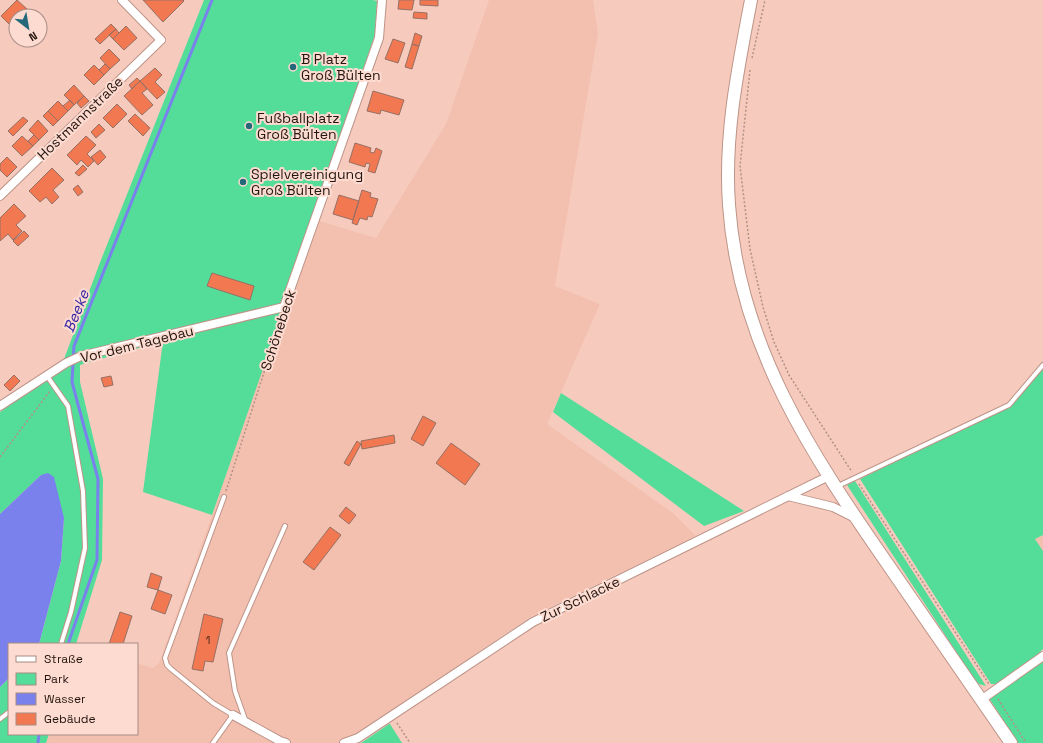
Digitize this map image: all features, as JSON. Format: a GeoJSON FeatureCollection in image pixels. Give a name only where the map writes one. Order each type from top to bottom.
{"type":"FeatureCollection","features":[{"type":"Feature","properties":{"kind":"street","name":"Hostmannstraße"},"geometry":{"type":"LineString","coordinates":[[0,196],[161,40],[122,0]]}},
{"type":"Feature","properties":{"kind":"street","name":"Schönebeck"},"geometry":{"type":"LineString","coordinates":[[284,307],[379,38],[382,0]]}},
{"type":"Feature","properties":{"kind":"street"},"geometry":{"type":"LineString","coordinates":[[751,0],[735,80],[728,148],[729,204],[736,260],[748,310],[771,372],[796,420],[829,476],[856,519],[1011,743]]}},
{"type":"Feature","properties":{"kind":"street","name":"Vor dem Tagebau"},"geometry":{"type":"LineString","coordinates":[[0,406],[46,375],[81,356],[284,307]]}},
{"type":"Feature","properties":{"kind":"street","name":"Zur Schlacke"},"geometry":{"type":"LineString","coordinates":[[344,743],[358,738],[534,622],[829,476]]}},
{"type":"Feature","properties":{"kind":"street"},"geometry":{"type":"LineString","coordinates":[[788,496],[833,506],[856,519]]}},
{"type":"Feature","properties":{"kind":"street"},"geometry":{"type":"LineString","coordinates":[[981,700],[1043,656]]}},
{"type":"Feature","properties":{"kind":"street"},"geometry":{"type":"LineString","coordinates":[[232,715],[286,743]]}},
{"type":"Feature","properties":{"kind":"lane"},"geometry":{"type":"LineString","coordinates":[[836,487],[1009,405],[1043,366]]}},
{"type":"Feature","properties":{"kind":"lane"},"geometry":{"type":"LineString","coordinates":[[46,375],[68,406],[83,491],[85,548],[71,612],[61,643]]}},
{"type":"Feature","properties":{"kind":"lane"},"geometry":{"type":"LineString","coordinates":[[213,743],[232,715],[213,703],[171,670],[167,665],[165,658],[224,497]]}},
{"type":"Feature","properties":{"kind":"lane"},"geometry":{"type":"LineString","coordinates":[[246,722],[235,691],[229,653],[285,526]]}},
{"type":"Feature","properties":{"kind":"lane"},"geometry":{"type":"LineString","coordinates":[[0,719],[8,713]]}},
{"type":"Feature","properties":{"kind":"path"},"geometry":{"type":"LineString","coordinates":[[765,0],[750,65],[740,166],[750,249],[763,307],[774,342],[789,375],[994,691],[1026,743]]}},
{"type":"Feature","properties":{"kind":"path","name":"Schönebeck"},"geometry":{"type":"LineString","coordinates":[[224,497],[284,307]]}},
{"type":"Feature","properties":{"kind":"path"},"geometry":{"type":"LineString","coordinates":[[0,456],[54,386]]}},
{"type":"Feature","properties":{"kind":"path"},"geometry":{"type":"LineString","coordinates":[[391,715],[410,743]]}},
{"type":"Feature","properties":{"kind":"shaded area"},"geometry":{"type":"Polygon","coordinates":[[[489,0],[593,0],[598,34],[555,286],[600,304],[547,424],[673,513],[696,536],[530,617],[345,743],[46,743],[49,735],[138,735],[138,663],[153,668],[159,663],[212,515],[313,219],[376,238],[446,124],[489,0]]]}},
{"type":"Feature","properties":{"kind":"shaded area"},"geometry":{"type":"Polygon","coordinates":[[[1043,535],[1043,551],[1035,539],[1043,535]]]}},
{"type":"Feature","properties":{"kind":"green space"},"geometry":{"type":"Polygon","coordinates":[[[204,0],[377,1],[375,34],[284,309],[212,515],[143,492],[163,341],[80,365],[80,382],[103,479],[102,560],[76,643],[39,643],[61,561],[64,518],[41,475],[0,514],[0,412],[60,370],[99,265],[204,0]]]}},
{"type":"Feature","properties":{"kind":"green space"},"geometry":{"type":"Polygon","coordinates":[[[1043,369],[1043,535],[1035,539],[1043,551],[1043,649],[1035,657],[996,684],[991,684],[860,479],[1014,403],[1043,369]]]}},
{"type":"Feature","properties":{"kind":"green space"},"geometry":{"type":"Polygon","coordinates":[[[561,393],[744,511],[704,526],[553,412],[561,393]]]}},
{"type":"Feature","properties":{"kind":"green space"},"geometry":{"type":"Polygon","coordinates":[[[855,481],[986,686],[979,684],[974,679],[847,485],[855,481]]]}},
{"type":"Feature","properties":{"kind":"green space"},"geometry":{"type":"Polygon","coordinates":[[[1043,662],[1043,743],[1018,743],[989,698],[1043,662]]]}},
{"type":"Feature","properties":{"kind":"green space"},"geometry":{"type":"Polygon","coordinates":[[[8,679],[8,735],[49,735],[46,743],[0,743],[0,687],[8,679]]]}},
{"type":"Feature","properties":{"kind":"green space"},"geometry":{"type":"Polygon","coordinates":[[[389,724],[402,743],[361,743],[389,724]]]}},
{"type":"Feature","properties":{"kind":"water"},"geometry":{"type":"Polygon","coordinates":[[[48,473],[54,477],[64,518],[61,561],[39,643],[8,643],[8,679],[0,687],[0,514],[41,475],[48,473]]]}},
{"type":"Feature","properties":{"kind":"building"},"geometry":{"type":"Polygon","coordinates":[[[17,0],[26,8],[9,8],[17,0]]]}},
{"type":"Feature","properties":{"kind":"building"},"geometry":{"type":"Polygon","coordinates":[[[143,0],[183,0],[184,1],[163,22],[143,0]]]}},
{"type":"Feature","properties":{"kind":"building"},"geometry":{"type":"Polygon","coordinates":[[[399,0],[414,0],[412,10],[398,9],[399,0]]]}},
{"type":"Feature","properties":{"kind":"building"},"geometry":{"type":"Polygon","coordinates":[[[420,0],[438,0],[438,6],[420,5],[420,0]]]}},
{"type":"Feature","properties":{"kind":"building"},"geometry":{"type":"Polygon","coordinates":[[[8,9],[8,23],[1,16],[8,9]]]}},
{"type":"Feature","properties":{"kind":"building"},"geometry":{"type":"Polygon","coordinates":[[[414,12],[427,13],[427,19],[413,18],[414,12]]]}},
{"type":"Feature","properties":{"kind":"building"},"geometry":{"type":"Polygon","coordinates":[[[111,24],[116,29],[100,44],[95,39],[111,24]]]}},
{"type":"Feature","properties":{"kind":"building"},"geometry":{"type":"Polygon","coordinates":[[[126,26],[137,38],[124,50],[113,39],[126,26]]]}},
{"type":"Feature","properties":{"kind":"building"},"geometry":{"type":"Polygon","coordinates":[[[116,29],[119,33],[113,39],[109,35],[116,29]]]}},
{"type":"Feature","properties":{"kind":"building"},"geometry":{"type":"Polygon","coordinates":[[[415,33],[422,36],[419,46],[412,44],[415,33]]]}},
{"type":"Feature","properties":{"kind":"building"},"geometry":{"type":"Polygon","coordinates":[[[393,39],[405,43],[398,63],[385,59],[393,39]]]}},
{"type":"Feature","properties":{"kind":"building"},"geometry":{"type":"Polygon","coordinates":[[[412,44],[419,46],[412,69],[405,67],[412,44]]]}},
{"type":"Feature","properties":{"kind":"building"},"geometry":{"type":"Polygon","coordinates":[[[109,49],[120,60],[110,69],[100,58],[109,49]]]}},
{"type":"Feature","properties":{"kind":"building"},"geometry":{"type":"Polygon","coordinates":[[[105,64],[110,69],[104,75],[99,70],[105,64]]]}},
{"type":"Feature","properties":{"kind":"building"},"geometry":{"type":"Polygon","coordinates":[[[94,65],[104,75],[94,85],[84,75],[94,65]]]}},
{"type":"Feature","properties":{"kind":"building"},"geometry":{"type":"Polygon","coordinates":[[[155,68],[162,75],[155,82],[165,92],[157,99],[140,81],[155,68]]]}},
{"type":"Feature","properties":{"kind":"building"},"geometry":{"type":"Polygon","coordinates":[[[137,78],[140,81],[132,89],[129,85],[137,78]]]}},
{"type":"Feature","properties":{"kind":"building"},"geometry":{"type":"Polygon","coordinates":[[[140,81],[147,89],[142,93],[153,105],[142,115],[124,96],[140,81]]]}},
{"type":"Feature","properties":{"kind":"building"},"geometry":{"type":"Polygon","coordinates":[[[74,85],[84,96],[74,105],[64,95],[74,85]]]}},
{"type":"Feature","properties":{"kind":"building"},"geometry":{"type":"Polygon","coordinates":[[[373,91],[404,100],[399,115],[381,110],[380,114],[367,111],[373,91]]]}},
{"type":"Feature","properties":{"kind":"building"},"geometry":{"type":"Polygon","coordinates":[[[84,96],[89,101],[81,108],[77,103],[84,96]]]}},
{"type":"Feature","properties":{"kind":"building"},"geometry":{"type":"Polygon","coordinates":[[[70,100],[74,105],[68,111],[63,106],[70,100]]]}},
{"type":"Feature","properties":{"kind":"building"},"geometry":{"type":"Polygon","coordinates":[[[58,101],[68,111],[58,121],[48,111],[58,101]]]}},
{"type":"Feature","properties":{"kind":"building"},"geometry":{"type":"Polygon","coordinates":[[[117,104],[127,114],[113,128],[103,118],[117,104]]]}},
{"type":"Feature","properties":{"kind":"building"},"geometry":{"type":"Polygon","coordinates":[[[48,111],[58,121],[53,126],[43,116],[48,111]]]}},
{"type":"Feature","properties":{"kind":"building"},"geometry":{"type":"Polygon","coordinates":[[[135,114],[150,128],[143,136],[128,121],[135,114]]]}},
{"type":"Feature","properties":{"kind":"building"},"geometry":{"type":"Polygon","coordinates":[[[23,117],[28,121],[13,136],[8,131],[23,117]]]}},
{"type":"Feature","properties":{"kind":"building"},"geometry":{"type":"Polygon","coordinates":[[[38,120],[48,131],[39,140],[29,130],[38,120]]]}},
{"type":"Feature","properties":{"kind":"building"},"geometry":{"type":"Polygon","coordinates":[[[99,124],[105,130],[96,138],[91,132],[99,124]]]}},
{"type":"Feature","properties":{"kind":"building"},"geometry":{"type":"Polygon","coordinates":[[[34,135],[39,140],[33,146],[28,141],[34,135]]]}},
{"type":"Feature","properties":{"kind":"building"},"geometry":{"type":"Polygon","coordinates":[[[22,136],[33,146],[22,156],[12,146],[22,136]]]}},
{"type":"Feature","properties":{"kind":"building"},"geometry":{"type":"Polygon","coordinates":[[[86,136],[96,145],[87,154],[94,161],[88,167],[81,160],[77,165],[67,155],[86,136]]]}},
{"type":"Feature","properties":{"kind":"building"},"geometry":{"type":"Polygon","coordinates":[[[355,143],[371,148],[370,152],[374,153],[376,148],[382,151],[375,173],[368,171],[370,164],[366,163],[365,167],[349,162],[355,143]]]}},
{"type":"Feature","properties":{"kind":"building"},"geometry":{"type":"Polygon","coordinates":[[[100,150],[106,157],[98,165],[91,157],[100,150]]]}},
{"type":"Feature","properties":{"kind":"building"},"geometry":{"type":"Polygon","coordinates":[[[7,157],[17,167],[7,177],[0,170],[0,164],[7,157]]]}},
{"type":"Feature","properties":{"kind":"building"},"geometry":{"type":"Polygon","coordinates":[[[83,165],[87,169],[79,176],[75,173],[83,165]]]}},
{"type":"Feature","properties":{"kind":"building"},"geometry":{"type":"Polygon","coordinates":[[[52,168],[64,180],[53,190],[59,197],[52,204],[46,197],[40,202],[29,191],[52,168]]]}},
{"type":"Feature","properties":{"kind":"building"},"geometry":{"type":"Polygon","coordinates":[[[78,185],[83,192],[78,196],[73,189],[78,185]]]}},
{"type":"Feature","properties":{"kind":"building"},"geometry":{"type":"Polygon","coordinates":[[[362,190],[371,193],[370,197],[378,199],[372,217],[368,216],[367,220],[360,218],[357,225],[352,223],[362,190]]]}},
{"type":"Feature","properties":{"kind":"building"},"geometry":{"type":"Polygon","coordinates":[[[339,195],[359,201],[353,220],[333,214],[339,195]]]}},
{"type":"Feature","properties":{"kind":"building"},"geometry":{"type":"Polygon","coordinates":[[[14,204],[26,216],[16,225],[22,231],[13,240],[8,234],[0,241],[0,218],[14,204]]]}},
{"type":"Feature","properties":{"kind":"building"},"geometry":{"type":"Polygon","coordinates":[[[24,231],[29,236],[18,246],[13,241],[24,231]]]}},
{"type":"Feature","properties":{"kind":"building"},"geometry":{"type":"Polygon","coordinates":[[[212,273],[254,286],[250,300],[207,286],[212,273]]]}},
{"type":"Feature","properties":{"kind":"building"},"geometry":{"type":"Polygon","coordinates":[[[14,375],[20,381],[10,391],[4,385],[14,375]]]}},
{"type":"Feature","properties":{"kind":"building"},"geometry":{"type":"Polygon","coordinates":[[[111,376],[113,385],[104,387],[101,378],[111,376]]]}},
{"type":"Feature","properties":{"kind":"building"},"geometry":{"type":"Polygon","coordinates":[[[423,416],[436,423],[423,446],[411,439],[423,416]]]}},
{"type":"Feature","properties":{"kind":"building"},"geometry":{"type":"Polygon","coordinates":[[[394,435],[395,443],[362,449],[361,441],[394,435]]]}},
{"type":"Feature","properties":{"kind":"building"},"geometry":{"type":"Polygon","coordinates":[[[357,441],[361,444],[349,466],[344,463],[357,441]]]}},
{"type":"Feature","properties":{"kind":"building"},"geometry":{"type":"Polygon","coordinates":[[[451,443],[480,464],[465,485],[436,463],[451,443]]]}},
{"type":"Feature","properties":{"kind":"building"},"geometry":{"type":"Polygon","coordinates":[[[346,507],[356,515],[349,524],[339,516],[346,507]]]}},
{"type":"Feature","properties":{"kind":"building"},"geometry":{"type":"Polygon","coordinates":[[[330,527],[341,535],[314,570],[303,562],[330,527]]]}},
{"type":"Feature","properties":{"kind":"building"},"geometry":{"type":"Polygon","coordinates":[[[151,573],[162,577],[158,590],[147,587],[151,573]]]}},
{"type":"Feature","properties":{"kind":"building"},"geometry":{"type":"Polygon","coordinates":[[[158,590],[172,595],[165,614],[151,609],[158,590]]]}},
{"type":"Feature","properties":{"kind":"building"},"geometry":{"type":"Polygon","coordinates":[[[120,612],[132,616],[123,643],[109,643],[120,612]]]}},
{"type":"Feature","properties":{"kind":"building"},"geometry":{"type":"Polygon","coordinates":[[[204,614],[223,619],[213,662],[205,661],[203,671],[192,669],[204,614]]]}},
{"type":"Feature","properties":{"kind":"waterway","name":"Beeke"},"geometry":{"type":"LineString","coordinates":[[68,643],[97,560],[98,479],[72,382],[74,346],[212,0]]}},
{"type":"Feature","properties":{"kind":"waterway","name":"Beeke"},"geometry":{"type":"LineString","coordinates":[[38,743],[39,735]]}},
{"type":"Feature","properties":{"kind":"place","name":"B Platz Groß Bülten"},"geometry":{"type":"Point","coordinates":[293,67]}},
{"type":"Feature","properties":{"kind":"place","name":"Fußballplatz Groß Bülten"},"geometry":{"type":"Point","coordinates":[249,126]}},
{"type":"Feature","properties":{"kind":"place","name":"Spielvereinigung Groß Bülten"},"geometry":{"type":"Point","coordinates":[243,182]}}]}
